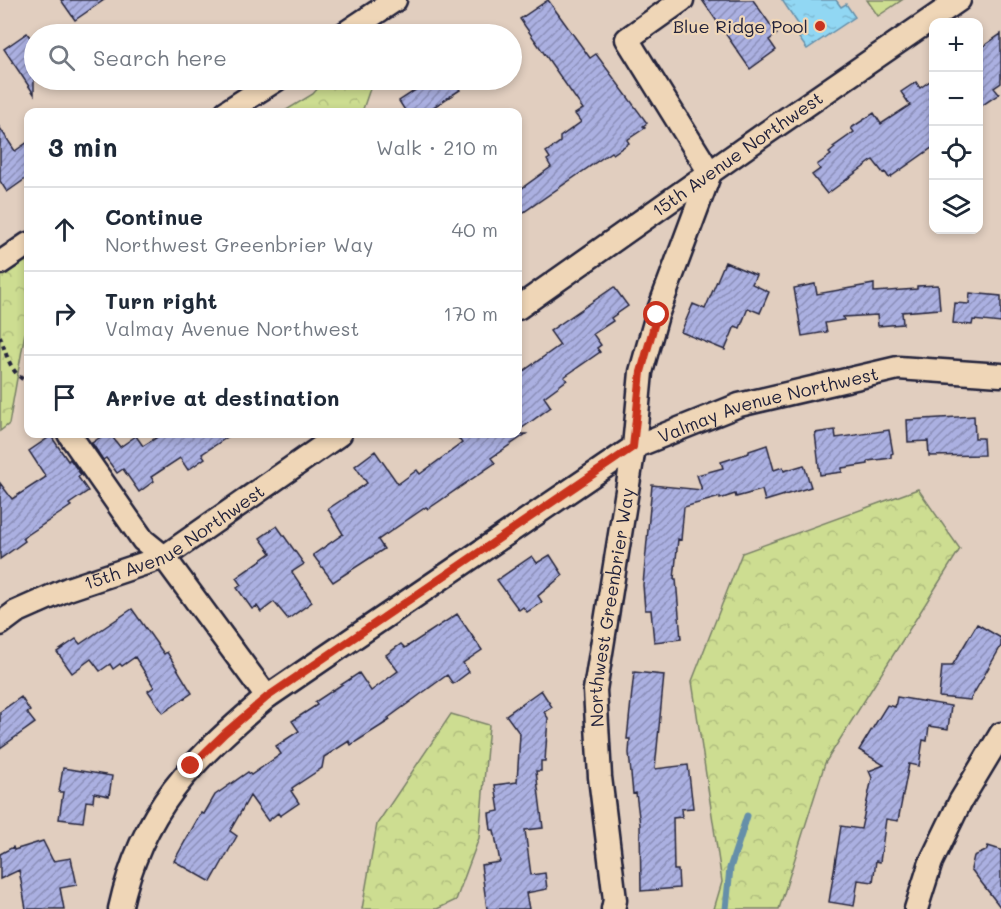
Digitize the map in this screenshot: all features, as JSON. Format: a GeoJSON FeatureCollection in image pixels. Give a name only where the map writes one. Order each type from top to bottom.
{"type":"FeatureCollection","features":[{"type":"Feature","properties":{"kind":"street"},"geometry":{"type":"LineString","coordinates":[[359,24],[395,0]]}},
{"type":"Feature","properties":{"kind":"street"},"geometry":{"type":"LineString","coordinates":[[682,0],[627,39],[710,173]]}},
{"type":"Feature","properties":{"kind":"street","name":"15th Avenue Northwest"},"geometry":{"type":"LineString","coordinates":[[522,305],[959,0]]}},
{"type":"Feature","properties":{"kind":"street"},"geometry":{"type":"LineString","coordinates":[[232,108],[260,90]]}},
{"type":"Feature","properties":{"kind":"street","name":"Northwest Greenbrier Way"},"geometry":{"type":"LineString","coordinates":[[613,909],[615,900],[600,777],[595,690],[633,447],[641,372],[657,315],[710,173]]}},
{"type":"Feature","properties":{"kind":"street"},"geometry":{"type":"LineString","coordinates":[[0,263],[24,247]]}},
{"type":"Feature","properties":{"kind":"street","name":"Valmay Avenue Northwest"},"geometry":{"type":"LineString","coordinates":[[120,909],[136,852],[153,817],[191,766],[225,733],[267,697],[633,447],[739,405],[898,368],[1001,375]]}},
{"type":"Feature","properties":{"kind":"street"},"geometry":{"type":"LineString","coordinates":[[72,438],[143,540],[164,557],[267,697]]}},
{"type":"Feature","properties":{"kind":"street","name":"15th Avenue Northwest"},"geometry":{"type":"LineString","coordinates":[[0,624],[16,612],[68,589],[164,557],[334,438]]}},
{"type":"Feature","properties":{"kind":"street"},"geometry":{"type":"LineString","coordinates":[[915,909],[931,862],[960,802],[1001,734]]}},
{"type":"Feature","properties":{"kind":"path"},"geometry":{"type":"LineString","coordinates":[[0,336],[14,371],[24,380]]}},
{"type":"Feature","properties":{"kind":"green space"},"geometry":{"type":"Polygon","coordinates":[[[867,0],[902,0],[878,16],[867,0]]]}},
{"type":"Feature","properties":{"kind":"green space"},"geometry":{"type":"Polygon","coordinates":[[[316,90],[370,90],[363,108],[290,108],[316,90]]]}},
{"type":"Feature","properties":{"kind":"green space"},"geometry":{"type":"Polygon","coordinates":[[[24,248],[24,339],[9,424],[0,431],[0,257],[24,248]]]}},
{"type":"Feature","properties":{"kind":"green space"},"geometry":{"type":"Polygon","coordinates":[[[918,489],[960,549],[825,763],[779,909],[714,909],[722,882],[692,681],[742,553],[918,489]]]}},
{"type":"Feature","properties":{"kind":"green space"},"geometry":{"type":"Polygon","coordinates":[[[451,714],[489,725],[479,838],[456,900],[437,909],[362,909],[377,824],[451,714]]]}},
{"type":"Feature","properties":{"kind":"water","name":"Blue Ridge Pool"},"geometry":{"type":"Polygon","coordinates":[[[782,0],[836,0],[841,7],[846,4],[855,17],[807,49],[799,38],[805,34],[782,0]]]}},
{"type":"Feature","properties":{"kind":"building"},"geometry":{"type":"Polygon","coordinates":[[[61,0],[104,0],[75,20],[61,0]]]}},
{"type":"Feature","properties":{"kind":"building"},"geometry":{"type":"Polygon","coordinates":[[[548,0],[590,58],[596,54],[647,123],[643,126],[645,128],[627,140],[629,143],[613,154],[611,152],[522,213],[522,188],[551,167],[547,160],[550,158],[546,152],[560,142],[560,137],[581,122],[575,114],[583,109],[520,19],[548,0]]]}},
{"type":"Feature","properties":{"kind":"building"},"geometry":{"type":"Polygon","coordinates":[[[702,0],[753,0],[777,34],[769,40],[776,50],[750,69],[702,0]]]}},
{"type":"Feature","properties":{"kind":"building"},"geometry":{"type":"Polygon","coordinates":[[[1001,34],[1001,83],[994,88],[999,94],[983,105],[983,72],[983,47],[1001,34]]]}},
{"type":"Feature","properties":{"kind":"building"},"geometry":{"type":"Polygon","coordinates":[[[24,35],[24,79],[4,49],[24,35]]]}},
{"type":"Feature","properties":{"kind":"building"},"geometry":{"type":"Polygon","coordinates":[[[916,82],[920,88],[929,82],[929,150],[889,178],[873,160],[827,194],[812,175],[820,169],[817,165],[831,155],[829,153],[835,148],[833,147],[854,132],[851,128],[874,113],[881,124],[910,105],[901,92],[916,82]]]}},
{"type":"Feature","properties":{"kind":"building"},"geometry":{"type":"Polygon","coordinates":[[[416,90],[460,90],[432,108],[403,108],[399,101],[416,90]]]}},
{"type":"Feature","properties":{"kind":"building"},"geometry":{"type":"Polygon","coordinates":[[[0,128],[15,151],[24,145],[24,180],[7,192],[0,181],[0,128]]]}},
{"type":"Feature","properties":{"kind":"building"},"geometry":{"type":"Polygon","coordinates":[[[725,262],[756,275],[752,284],[769,292],[760,313],[748,308],[740,328],[735,326],[725,350],[681,332],[693,304],[705,309],[725,262]]]}},
{"type":"Feature","properties":{"kind":"building"},"geometry":{"type":"Polygon","coordinates":[[[815,284],[817,294],[874,284],[874,292],[938,285],[940,309],[902,312],[903,324],[878,326],[877,315],[843,317],[844,320],[825,323],[827,332],[802,336],[794,288],[815,284]]]}},
{"type":"Feature","properties":{"kind":"building"},"geometry":{"type":"Polygon","coordinates":[[[614,287],[628,306],[611,318],[613,321],[593,334],[601,345],[597,348],[600,352],[564,377],[567,380],[544,397],[551,407],[522,428],[522,372],[560,345],[550,331],[614,287]]]}},
{"type":"Feature","properties":{"kind":"building"},"geometry":{"type":"Polygon","coordinates":[[[970,293],[1001,296],[1001,323],[973,320],[972,325],[953,323],[955,303],[969,304],[970,293]]]}},
{"type":"Feature","properties":{"kind":"building"},"geometry":{"type":"Polygon","coordinates":[[[974,416],[975,438],[983,438],[984,455],[929,456],[928,441],[908,442],[907,420],[974,416]]]}},
{"type":"Feature","properties":{"kind":"building"},"geometry":{"type":"Polygon","coordinates":[[[835,430],[836,438],[889,430],[893,453],[891,458],[868,461],[868,464],[842,468],[842,472],[820,475],[815,433],[835,430]]]}},
{"type":"Feature","properties":{"kind":"building"},"geometry":{"type":"Polygon","coordinates":[[[48,438],[52,438],[81,475],[78,477],[88,491],[69,504],[71,506],[23,538],[25,541],[0,559],[0,483],[12,499],[46,477],[29,451],[48,438]]]}},
{"type":"Feature","properties":{"kind":"building"},"geometry":{"type":"Polygon","coordinates":[[[99,438],[113,438],[120,447],[133,438],[137,438],[143,446],[156,438],[226,438],[202,454],[205,458],[188,470],[180,458],[151,477],[154,481],[139,492],[123,469],[117,473],[106,458],[103,460],[92,443],[99,438]]]}},
{"type":"Feature","properties":{"kind":"building"},"geometry":{"type":"Polygon","coordinates":[[[458,438],[520,438],[491,458],[495,463],[378,540],[384,549],[333,582],[313,555],[343,534],[328,509],[367,483],[355,466],[375,451],[398,484],[417,470],[420,474],[462,443],[458,438]]]}},
{"type":"Feature","properties":{"kind":"building"},"geometry":{"type":"Polygon","coordinates":[[[767,445],[774,470],[783,467],[784,471],[804,465],[811,487],[765,501],[762,490],[736,497],[735,494],[720,499],[720,497],[684,507],[674,579],[676,579],[681,639],[654,642],[651,610],[645,610],[643,585],[652,485],[702,490],[697,475],[723,468],[721,462],[767,445]]]}},
{"type":"Feature","properties":{"kind":"building"},"geometry":{"type":"Polygon","coordinates":[[[277,526],[304,564],[292,572],[312,602],[288,619],[274,602],[261,612],[257,606],[252,609],[237,588],[241,585],[236,578],[271,553],[260,538],[277,526]]]}},
{"type":"Feature","properties":{"kind":"building"},"geometry":{"type":"Polygon","coordinates":[[[550,555],[563,575],[538,596],[542,602],[527,612],[523,607],[519,610],[497,580],[532,556],[537,563],[550,555]]]}},
{"type":"Feature","properties":{"kind":"building"},"geometry":{"type":"Polygon","coordinates":[[[132,609],[164,654],[167,652],[192,693],[163,713],[148,691],[154,687],[135,657],[122,666],[120,664],[113,669],[110,664],[100,671],[91,659],[72,673],[57,652],[76,639],[80,644],[132,609]]]}},
{"type":"Feature","properties":{"kind":"building"},"geometry":{"type":"Polygon","coordinates":[[[457,614],[482,650],[463,663],[469,672],[453,684],[447,675],[388,718],[390,720],[351,745],[349,741],[324,757],[322,768],[292,788],[291,791],[299,803],[280,816],[278,813],[268,821],[250,796],[230,831],[237,836],[211,882],[174,861],[201,813],[204,814],[215,795],[248,772],[251,775],[281,754],[276,746],[299,731],[292,721],[317,705],[315,702],[359,673],[371,691],[398,671],[386,655],[401,644],[405,648],[457,614]]]}},
{"type":"Feature","properties":{"kind":"building"},"geometry":{"type":"Polygon","coordinates":[[[977,624],[1001,638],[1001,646],[970,700],[939,697],[942,666],[952,666],[977,624]]]}},
{"type":"Feature","properties":{"kind":"building"},"geometry":{"type":"Polygon","coordinates":[[[634,672],[664,675],[655,769],[688,765],[693,808],[681,809],[682,817],[673,818],[674,870],[678,870],[679,888],[641,891],[640,825],[636,793],[633,794],[630,739],[627,739],[634,672]]]}},
{"type":"Feature","properties":{"kind":"building"},"geometry":{"type":"Polygon","coordinates":[[[541,690],[552,707],[544,712],[548,718],[545,761],[541,761],[541,771],[536,771],[543,828],[525,830],[531,875],[545,873],[547,889],[526,893],[529,909],[487,909],[481,865],[500,862],[489,813],[499,811],[495,785],[517,782],[520,734],[506,715],[541,690]]]}},
{"type":"Feature","properties":{"kind":"building"},"geometry":{"type":"Polygon","coordinates":[[[21,697],[30,711],[27,713],[35,723],[0,748],[0,712],[21,697]]]}},
{"type":"Feature","properties":{"kind":"building"},"geometry":{"type":"Polygon","coordinates":[[[897,697],[951,706],[948,729],[929,726],[927,741],[923,740],[919,766],[909,764],[898,821],[886,819],[880,862],[876,861],[873,882],[858,880],[854,906],[829,902],[841,826],[861,829],[872,778],[869,771],[884,765],[859,750],[887,705],[895,707],[897,697]]]}},
{"type":"Feature","properties":{"kind":"building"},"geometry":{"type":"Polygon","coordinates":[[[63,768],[112,776],[109,796],[94,793],[93,802],[86,801],[83,822],[59,819],[63,792],[59,792],[63,768]]]}},
{"type":"Feature","properties":{"kind":"building"},"geometry":{"type":"Polygon","coordinates":[[[43,841],[53,861],[71,858],[77,885],[60,888],[64,909],[26,909],[19,870],[0,879],[0,854],[13,847],[14,850],[43,841]]]}},
{"type":"Feature","properties":{"kind":"building"},"geometry":{"type":"Polygon","coordinates":[[[988,846],[1001,850],[1001,908],[971,869],[974,856],[986,851],[988,846]]]}},
{"type":"Feature","properties":{"kind":"waterway"},"geometry":{"type":"LineString","coordinates":[[726,909],[730,868],[747,816]]}},
{"type":"Feature","properties":{"kind":"place","name":"Blue Ridge Pool"},"geometry":{"type":"Point","coordinates":[820,26]}},
{"type":"Feature","properties":{"kind":"route"},"geometry":{"type":"LineString","coordinates":[[191,766],[267,697],[633,447],[641,372],[657,315]]}}]}
